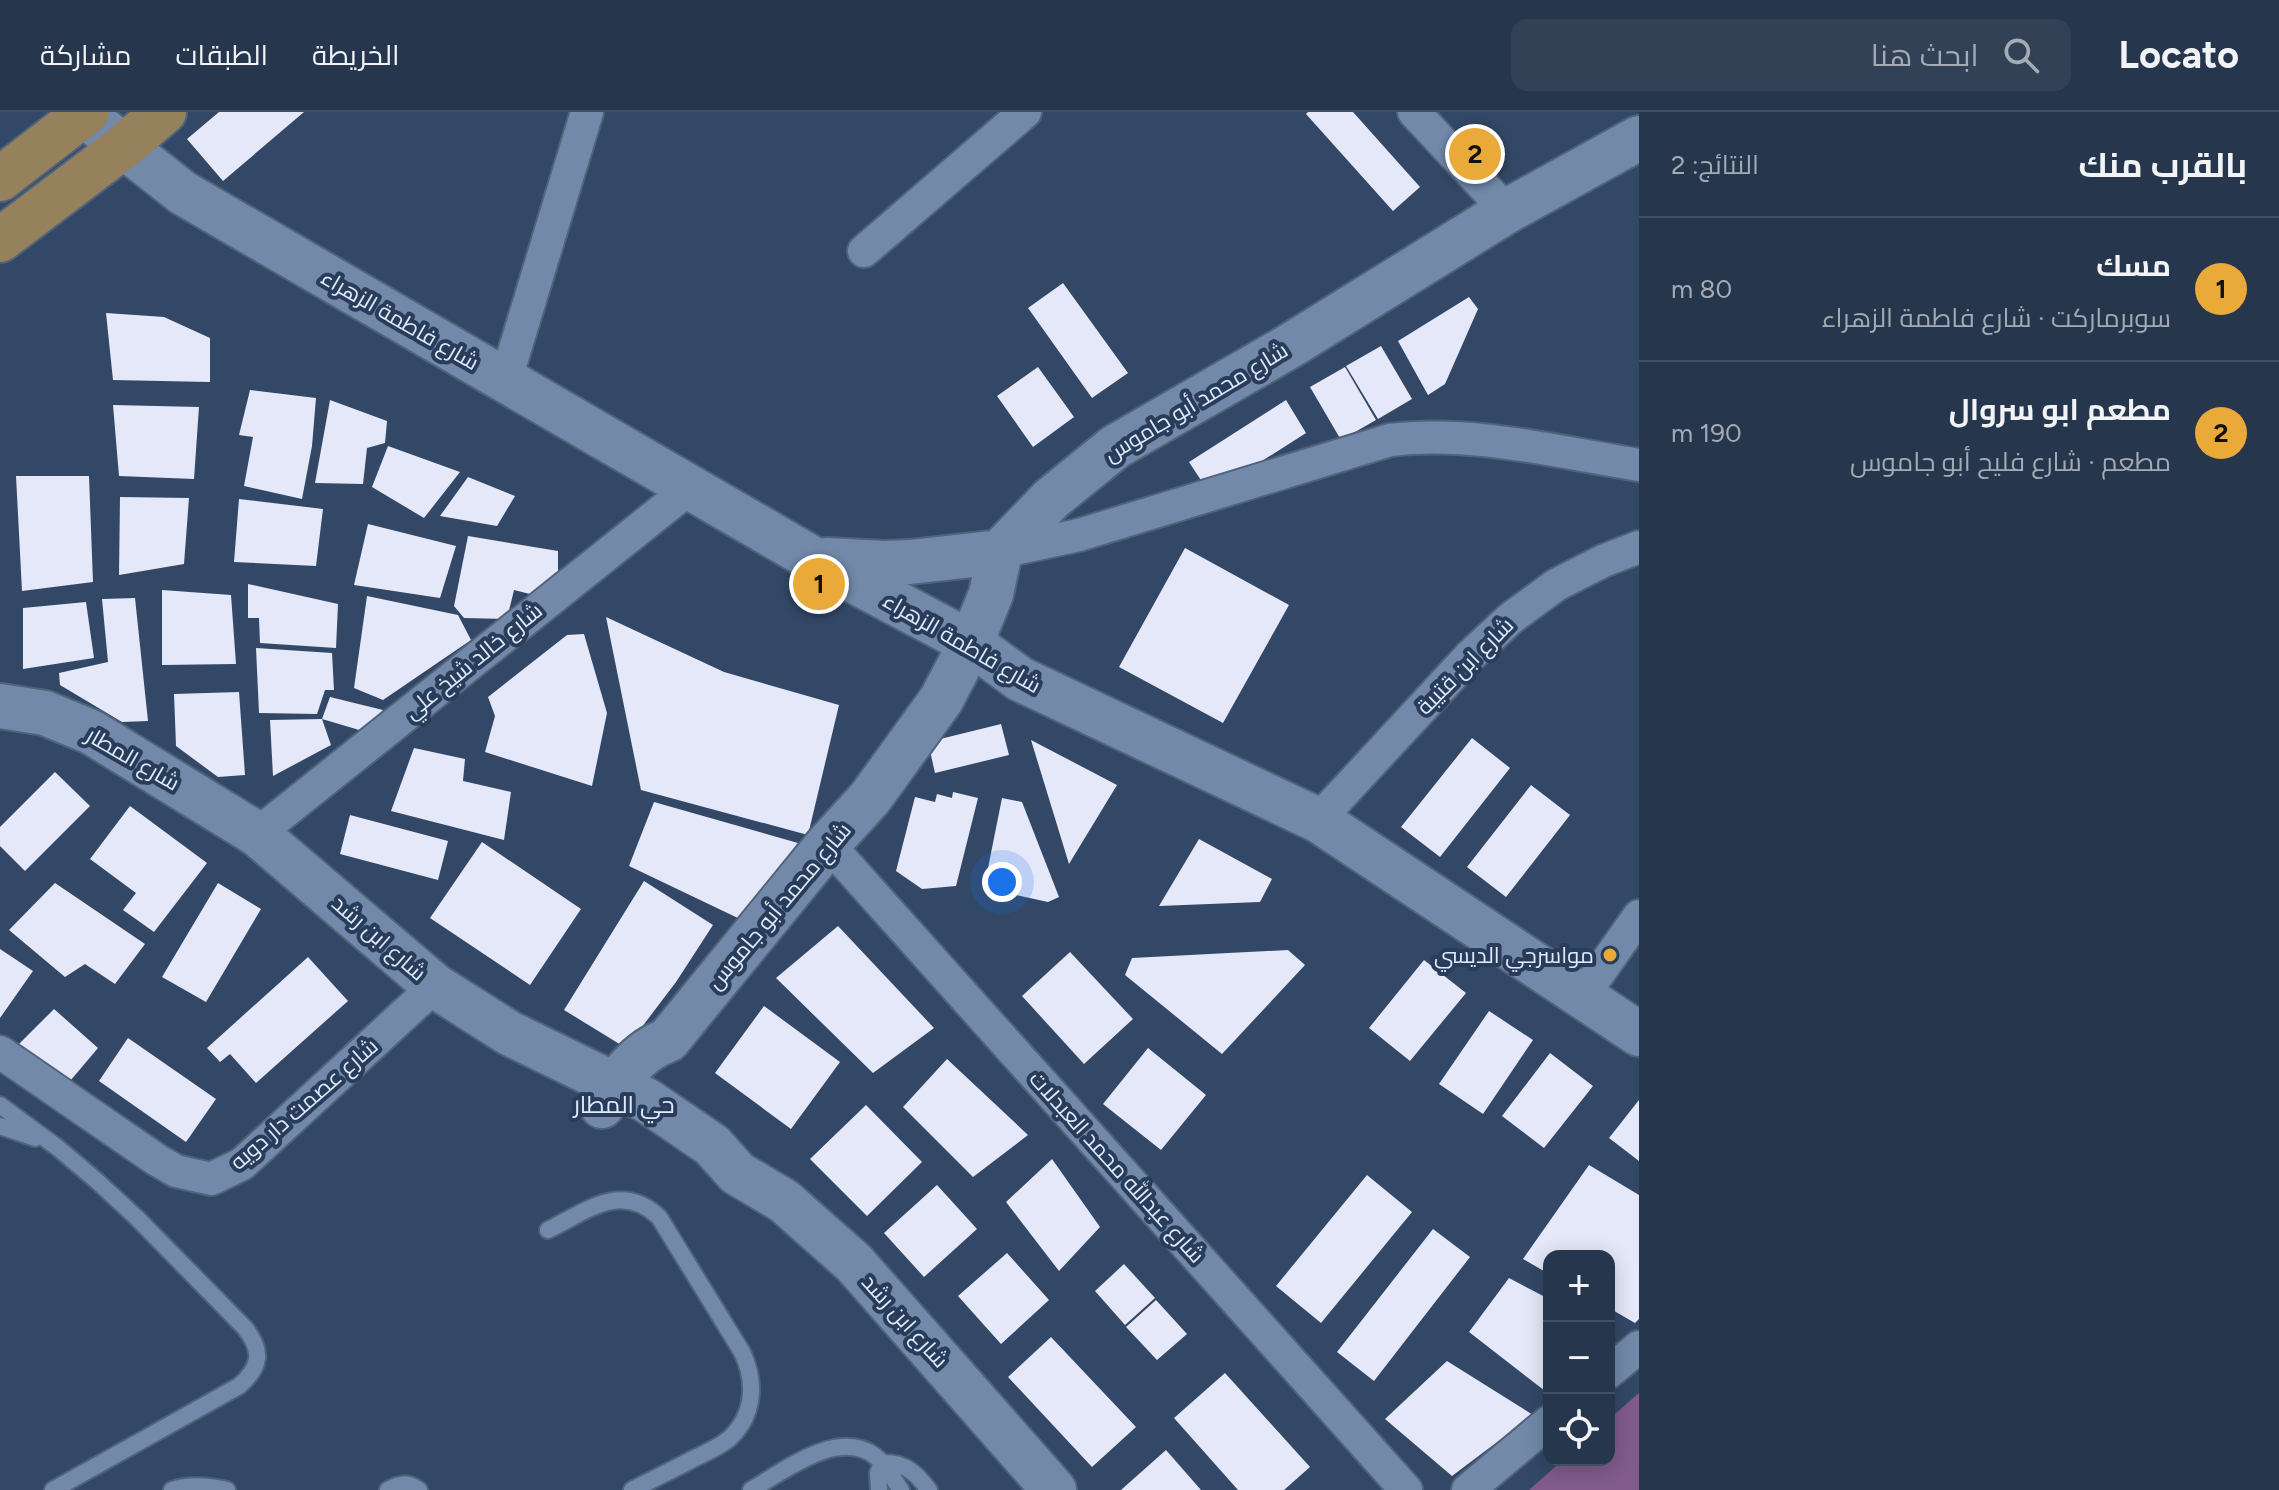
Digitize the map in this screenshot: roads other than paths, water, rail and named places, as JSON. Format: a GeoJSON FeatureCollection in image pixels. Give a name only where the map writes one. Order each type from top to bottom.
{"type":"FeatureCollection","features":[{"type":"Feature","properties":{"kind":"main road"},"geometry":{"type":"LineString","coordinates":[[0,240],[164,112]]}},
{"type":"Feature","properties":{"kind":"main road"},"geometry":{"type":"LineString","coordinates":[[0,179],[84,113]]}},
{"type":"Feature","properties":{"kind":"street"},"geometry":{"type":"LineString","coordinates":[[505,382],[587,112]]}},
{"type":"Feature","properties":{"kind":"street"},"geometry":{"type":"LineString","coordinates":[[864,251],[1025,112]]}},
{"type":"Feature","properties":{"kind":"street"},"geometry":{"type":"LineString","coordinates":[[1414,112],[1507,211]]}},
{"type":"Feature","properties":{"kind":"street","name":"شارع فاطمة الزهراء"},"geometry":{"type":"LineString","coordinates":[[84,113],[183,193],[815,560],[971,643],[1020,679],[1318,820],[1639,1034]]}},
{"type":"Feature","properties":{"kind":"street","name":"شارع محمد أبو جاموس"},"geometry":{"type":"LineString","coordinates":[[624,1104],[665,1061],[668,1040],[828,844],[870,798],[933,712],[971,643],[991,594],[1000,552],[1051,499],[1115,447],[1288,347],[1507,211],[1639,138]]}},
{"type":"Feature","properties":{"kind":"street"},"geometry":{"type":"LineString","coordinates":[[815,560],[897,563],[1000,552],[1079,535],[1390,440],[1422,436],[1472,438],[1639,465]]}},
{"type":"Feature","properties":{"kind":"street","name":"شارع خالد شيخ علي"},"geometry":{"type":"LineString","coordinates":[[257,834],[690,488]]}},
{"type":"Feature","properties":{"kind":"street","name":"شارع ابن قتيبة"},"geometry":{"type":"LineString","coordinates":[[1318,820],[1471,655],[1511,618],[1556,585],[1639,547]]}},
{"type":"Feature","properties":{"kind":"street","name":"شارع المطار"},"geometry":{"type":"LineString","coordinates":[[0,706],[45,713],[91,732],[257,834]]}},
{"type":"Feature","properties":{"kind":"street","name":"شارع ابن رشد"},"geometry":{"type":"LineString","coordinates":[[257,834],[435,986],[624,1104],[712,1145],[737,1173],[784,1201],[854,1263],[1054,1490]]}},
{"type":"Feature","properties":{"kind":"street","name":"شارع عبدالله محمد العبدلات"},"geometry":{"type":"LineString","coordinates":[[828,844],[1406,1490]]}},
{"type":"Feature","properties":{"kind":"street"},"geometry":{"type":"LineString","coordinates":[[1582,997],[1639,916]]}},
{"type":"Feature","properties":{"kind":"street","name":"شارع عصمت دار دويه"},"geometry":{"type":"LineString","coordinates":[[0,1052],[157,1160],[176,1171],[211,1179],[242,1164],[435,986]]}},
{"type":"Feature","properties":{"kind":"street"},"geometry":{"type":"LineString","coordinates":[[1615,1367],[1639,1347]]}},
{"type":"Feature","properties":{"kind":"street"},"geometry":{"type":"LineString","coordinates":[[1468,1490],[1543,1427]]}},
{"type":"Feature","properties":{"kind":"lane"},"geometry":{"type":"LineString","coordinates":[[0,1105],[58,1148],[137,1218],[256,1342],[258,1359],[252,1375],[239,1386],[53,1490]]}},
{"type":"Feature","properties":{"kind":"lane"},"geometry":{"type":"LineString","coordinates":[[0,1126],[58,1148]]}},
{"type":"Feature","properties":{"kind":"lane"},"geometry":{"type":"LineString","coordinates":[[548,1230],[617,1199],[633,1200],[648,1207],[659,1217],[750,1369],[752,1386],[749,1403],[742,1423],[729,1439],[632,1490]]}},
{"type":"Feature","properties":{"kind":"lane"},"geometry":{"type":"LineString","coordinates":[[751,1490],[830,1448],[845,1445],[874,1455],[901,1490]]}},
{"type":"Feature","properties":{"kind":"lane"},"geometry":{"type":"LineString","coordinates":[[882,1463],[893,1462],[904,1466],[914,1472],[929,1490]]}},
{"type":"Feature","properties":{"kind":"lane"},"geometry":{"type":"LineString","coordinates":[[879,1490],[878,1473],[882,1463]]}},
{"type":"Feature","properties":{"kind":"lane"},"geometry":{"type":"LineString","coordinates":[[388,1490],[406,1483],[419,1490]]}},
{"type":"Feature","properties":{"kind":"lane"},"geometry":{"type":"LineString","coordinates":[[172,1490],[212,1486],[227,1490]]}},
{"type":"Feature","properties":{"kind":"place","name":"مطعم ابو سروال"},"geometry":{"type":"Point","coordinates":[1475,154]}},
{"type":"Feature","properties":{"kind":"place","name":"مسك"},"geometry":{"type":"Point","coordinates":[819,584]}},
{"type":"Feature","properties":{"kind":"place","name":"مواسرجي الديسي"},"geometry":{"type":"Point","coordinates":[1610,955]}},
{"type":"Feature","properties":{"kind":"district","name":"حي المطار"},"geometry":{"type":"Point","coordinates":[624,1104]}}]}
